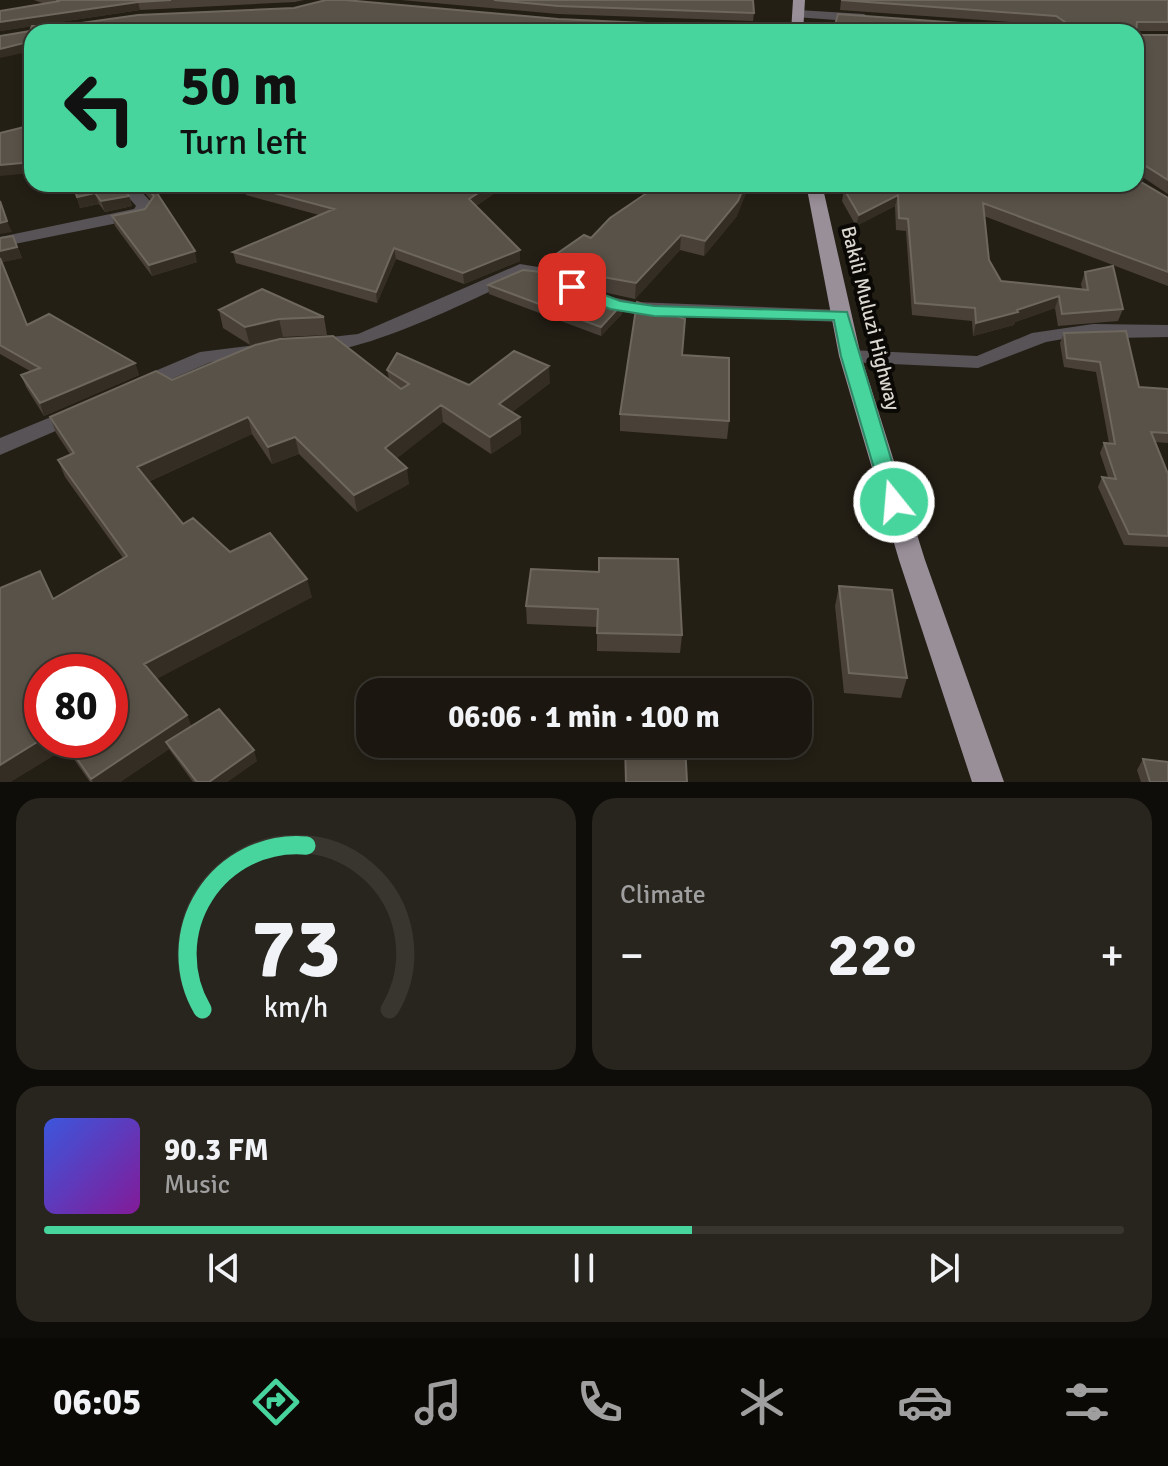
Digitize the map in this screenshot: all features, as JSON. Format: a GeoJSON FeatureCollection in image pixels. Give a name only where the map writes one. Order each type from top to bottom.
{"type":"FeatureCollection","features":[{"type":"Feature","properties":{"kind":"highway"},"geometry":{"type":"LineString","coordinates":[[797,24],[799,0]]}},
{"type":"Feature","properties":{"kind":"highway","name":"Bakili Muluzi Highway"},"geometry":{"type":"LineString","coordinates":[[816,192],[850,356],[912,560],[988,782]]}},
{"type":"Feature","properties":{"kind":"street"},"geometry":{"type":"LineString","coordinates":[[798,14],[871,19]]}},
{"type":"Feature","properties":{"kind":"street"},"geometry":{"type":"LineString","coordinates":[[0,242],[141,213],[145,205],[133,192]]}},
{"type":"Feature","properties":{"kind":"street"},"geometry":{"type":"LineString","coordinates":[[0,447],[207,356],[251,354],[290,346],[350,343],[520,270],[549,274],[596,299],[635,308],[842,316]]}},
{"type":"Feature","properties":{"kind":"street"},"geometry":{"type":"LineString","coordinates":[[850,356],[978,362],[996,358],[1030,339],[1051,334],[1168,331]]}},
{"type":"Feature","properties":{"kind":"building"},"geometry":{"type":"Polygon","coordinates":[[[56,0],[171,0],[0,22],[0,11],[60,1],[56,0]]]}},
{"type":"Feature","properties":{"kind":"building"},"geometry":{"type":"Polygon","coordinates":[[[326,0],[345,0],[558,19],[670,24],[74,24],[138,15],[294,8],[326,0]]]}},
{"type":"Feature","properties":{"kind":"building"},"geometry":{"type":"Polygon","coordinates":[[[494,0],[753,0],[754,13],[558,6],[494,0]]]}},
{"type":"Feature","properties":{"kind":"building"},"geometry":{"type":"Polygon","coordinates":[[[841,0],[1168,0],[1168,22],[1064,24],[1065,22],[1056,16],[841,0]]]}},
{"type":"Feature","properties":{"kind":"building"},"geometry":{"type":"Polygon","coordinates":[[[838,14],[975,24],[835,24],[838,14]]]}},
{"type":"Feature","properties":{"kind":"building"},"geometry":{"type":"Polygon","coordinates":[[[24,32],[24,43],[0,49],[0,36],[24,32]]]}},
{"type":"Feature","properties":{"kind":"building"},"geometry":{"type":"Polygon","coordinates":[[[1144,35],[1168,35],[1168,180],[1144,165],[1144,35]]]}},
{"type":"Feature","properties":{"kind":"building"},"geometry":{"type":"Polygon","coordinates":[[[24,127],[24,163],[0,165],[0,133],[24,127]]]}},
{"type":"Feature","properties":{"kind":"building"},"geometry":{"type":"Polygon","coordinates":[[[1144,184],[1168,198],[1168,272],[983,203],[989,260],[1001,281],[1088,290],[1085,272],[1113,266],[1123,309],[1062,314],[1059,296],[1018,312],[976,323],[975,308],[915,303],[908,219],[899,218],[898,195],[859,215],[846,192],[1144,192],[1144,184]]]}},
{"type":"Feature","properties":{"kind":"building"},"geometry":{"type":"Polygon","coordinates":[[[75,192],[126,192],[129,196],[101,201],[95,193],[77,197],[75,192]]]}},
{"type":"Feature","properties":{"kind":"building"},"geometry":{"type":"Polygon","coordinates":[[[150,192],[156,192],[195,251],[149,265],[112,216],[145,209],[154,196],[150,192]]]}},
{"type":"Feature","properties":{"kind":"building"},"geometry":{"type":"Polygon","coordinates":[[[270,192],[480,192],[469,199],[520,250],[463,273],[394,248],[376,292],[233,252],[334,209],[270,192]]]}},
{"type":"Feature","properties":{"kind":"building"},"geometry":{"type":"Polygon","coordinates":[[[648,192],[742,192],[738,201],[705,241],[681,235],[636,283],[603,277],[558,253],[584,235],[591,238],[610,218],[648,192]]]}},
{"type":"Feature","properties":{"kind":"building"},"geometry":{"type":"Polygon","coordinates":[[[0,201],[7,221],[0,223],[0,201]]]}},
{"type":"Feature","properties":{"kind":"building"},"geometry":{"type":"Polygon","coordinates":[[[13,236],[17,247],[0,251],[0,238],[13,236]]]}},
{"type":"Feature","properties":{"kind":"building"},"geometry":{"type":"Polygon","coordinates":[[[0,258],[27,325],[49,314],[135,363],[40,403],[21,375],[40,368],[0,345],[0,258]]]}},
{"type":"Feature","properties":{"kind":"building"},"geometry":{"type":"Polygon","coordinates":[[[523,270],[541,272],[588,296],[622,304],[601,327],[488,285],[523,270]]]}},
{"type":"Feature","properties":{"kind":"building"},"geometry":{"type":"Polygon","coordinates":[[[262,289],[324,317],[279,319],[245,327],[219,310],[262,289]]]}},
{"type":"Feature","properties":{"kind":"building"},"geometry":{"type":"Polygon","coordinates":[[[637,302],[685,319],[682,355],[729,358],[729,421],[620,414],[637,302]]]}},
{"type":"Feature","properties":{"kind":"building"},"geometry":{"type":"Polygon","coordinates":[[[1126,331],[1139,387],[1168,389],[1168,433],[1151,432],[1168,474],[1168,536],[1129,534],[1102,477],[1116,479],[1104,443],[1115,444],[1100,362],[1067,358],[1064,333],[1126,331]]]}},
{"type":"Feature","properties":{"kind":"building"},"geometry":{"type":"Polygon","coordinates":[[[333,336],[401,389],[409,384],[387,370],[397,353],[469,385],[514,351],[549,366],[499,404],[520,417],[490,437],[441,405],[385,448],[407,468],[354,495],[295,437],[268,447],[248,417],[137,467],[183,524],[193,518],[230,552],[270,533],[307,579],[144,664],[187,715],[128,754],[128,654],[24,654],[24,750],[0,765],[0,588],[40,571],[53,599],[127,556],[58,460],[74,453],[50,417],[156,371],[172,380],[255,345],[280,339],[333,336]]]}},
{"type":"Feature","properties":{"kind":"building"},"geometry":{"type":"Polygon","coordinates":[[[599,558],[678,559],[682,635],[597,633],[598,609],[526,606],[531,569],[599,572],[599,558]]]}},
{"type":"Feature","properties":{"kind":"building"},"geometry":{"type":"Polygon","coordinates":[[[839,586],[892,590],[907,678],[849,673],[839,586]]]}},
{"type":"Feature","properties":{"kind":"building"},"geometry":{"type":"Polygon","coordinates":[[[219,709],[254,750],[209,782],[197,782],[166,742],[219,709]]]}},
{"type":"Feature","properties":{"kind":"building"},"geometry":{"type":"Polygon","coordinates":[[[76,758],[122,758],[91,779],[76,758]]]}},
{"type":"Feature","properties":{"kind":"building"},"geometry":{"type":"Polygon","coordinates":[[[625,758],[686,758],[687,782],[626,782],[625,758]]]}},
{"type":"Feature","properties":{"kind":"building"},"geometry":{"type":"Polygon","coordinates":[[[1143,759],[1168,762],[1168,782],[1150,782],[1143,759]]]}},
{"type":"Feature","properties":{"kind":"route"},"geometry":{"type":"LineString","coordinates":[[572,287],[616,305],[654,311],[842,316],[850,356],[894,502]]}}]}
